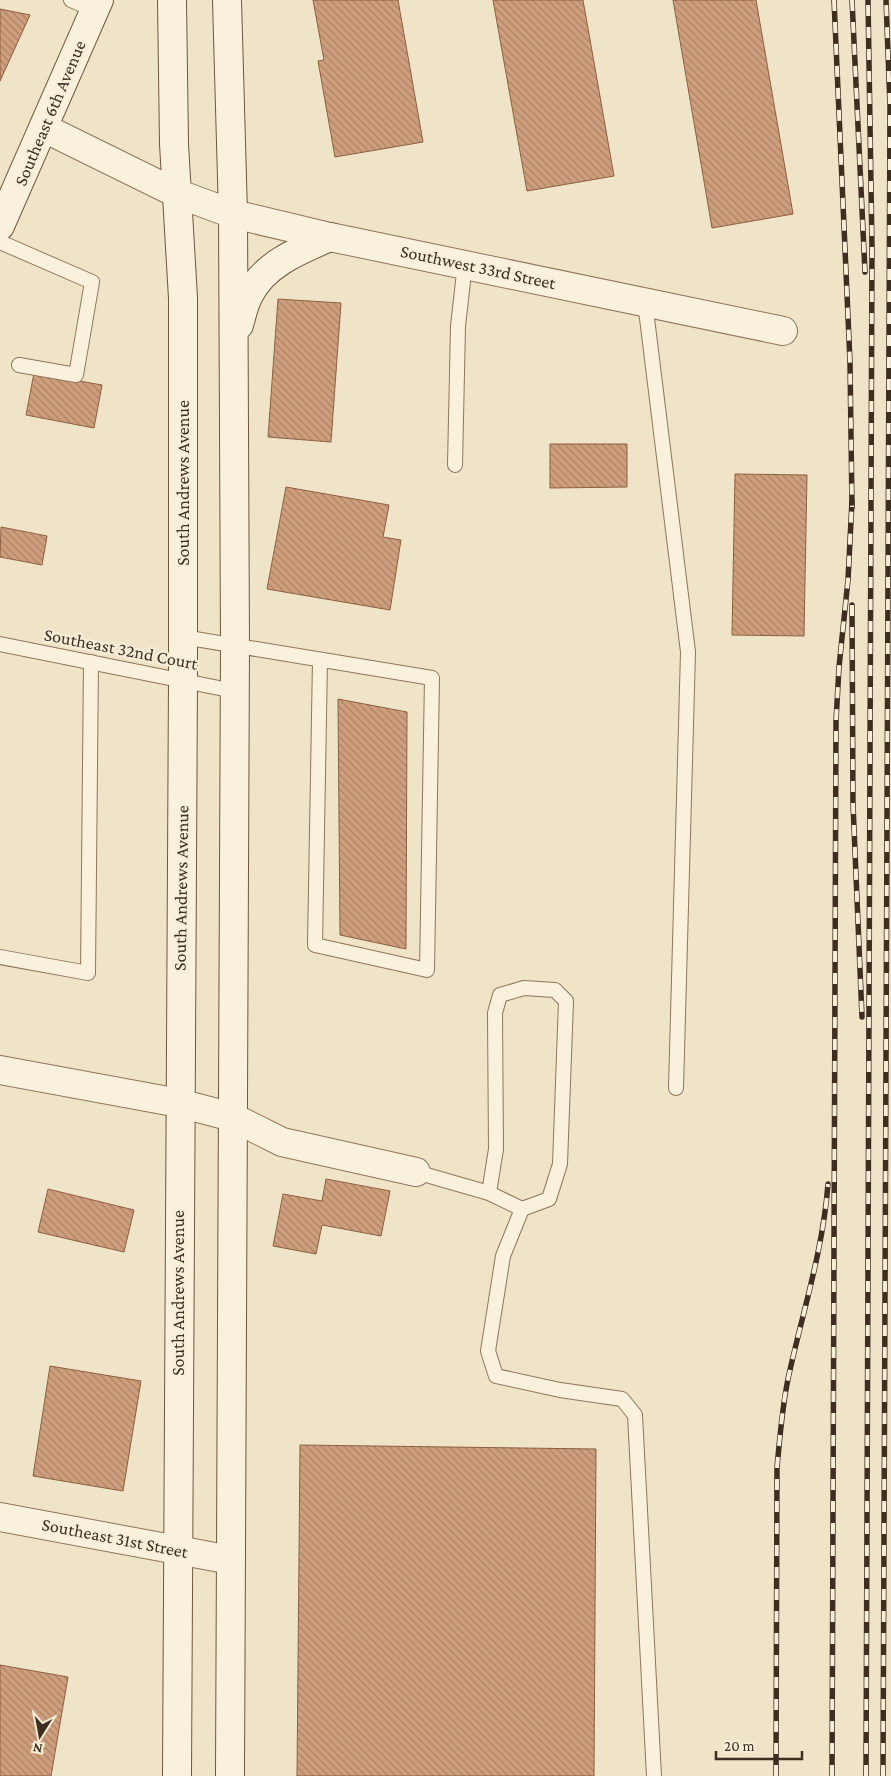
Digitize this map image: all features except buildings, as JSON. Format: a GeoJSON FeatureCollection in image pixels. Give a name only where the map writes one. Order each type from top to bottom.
{"type":"FeatureCollection","features":[{"type":"Feature","properties":{"kind":"street","name":"South Andrews Avenue"},"geometry":{"type":"LineString","coordinates":[[172,0],[176,193],[183,298],[183,681],[176,1776]]}},
{"type":"Feature","properties":{"kind":"street"},"geometry":{"type":"LineString","coordinates":[[227,0],[233,214],[235,646],[230,1776]]}},
{"type":"Feature","properties":{"kind":"street","name":"Southeast 6th Avenue"},"geometry":{"type":"LineString","coordinates":[[0,226],[6,201],[44,128],[88,3]]}},
{"type":"Feature","properties":{"kind":"street","name":"Southwest 33rd Street"},"geometry":{"type":"LineString","coordinates":[[44,128],[176,193],[233,214],[330,237],[783,331]]}},
{"type":"Feature","properties":{"kind":"street"},"geometry":{"type":"LineString","coordinates":[[233,343],[248,296],[259,278],[300,250],[330,237]]}},
{"type":"Feature","properties":{"kind":"street"},"geometry":{"type":"LineString","coordinates":[[0,1070],[179,1103],[232,1117],[282,1142],[416,1172]]}},
{"type":"Feature","properties":{"kind":"street","name":"Southeast 31st Street"},"geometry":{"type":"LineString","coordinates":[[0,1516],[231,1560]]}},
{"type":"Feature","properties":{"kind":"lane"},"geometry":{"type":"LineString","coordinates":[[0,242],[92,282],[76,376],[19,365]]}},
{"type":"Feature","properties":{"kind":"lane"},"geometry":{"type":"LineString","coordinates":[[455,465],[458,326],[465,264]]}},
{"type":"Feature","properties":{"kind":"lane"},"geometry":{"type":"LineString","coordinates":[[645,302],[688,652],[676,1088]]}},
{"type":"Feature","properties":{"kind":"lane"},"geometry":{"type":"LineString","coordinates":[[183,637],[432,678],[427,970],[314,945],[320,660]]}},
{"type":"Feature","properties":{"kind":"lane","name":"Southeast 32nd Court"},"geometry":{"type":"LineString","coordinates":[[0,644],[234,691]]}},
{"type":"Feature","properties":{"kind":"lane"},"geometry":{"type":"LineString","coordinates":[[0,957],[88,973],[91,662]]}},
{"type":"Feature","properties":{"kind":"lane"},"geometry":{"type":"LineString","coordinates":[[416,1172],[489,1193],[522,1209],[549,1199],[560,1164],[566,1002],[555,990],[524,988],[500,995],[495,1013],[496,1149],[489,1193]]}},
{"type":"Feature","properties":{"kind":"lane"},"geometry":{"type":"LineString","coordinates":[[522,1209],[503,1256],[488,1351],[496,1376],[560,1390],[622,1399],[635,1415],[654,1776]]}},
{"type":"Feature","properties":{"kind":"railway"},"geometry":{"type":"LineString","coordinates":[[834,0],[850,362],[852,507]]}},
{"type":"Feature","properties":{"kind":"railway"},"geometry":{"type":"LineString","coordinates":[[852,0],[865,272]]}},
{"type":"Feature","properties":{"kind":"railway"},"geometry":{"type":"LineString","coordinates":[[866,1776],[872,248],[868,0]]}},
{"type":"Feature","properties":{"kind":"railway"},"geometry":{"type":"LineString","coordinates":[[883,1776],[890,106],[886,0]]}},
{"type":"Feature","properties":{"kind":"railway"},"geometry":{"type":"LineString","coordinates":[[832,1776],[836,721],[839,667],[848,580],[852,501]]}},
{"type":"Feature","properties":{"kind":"railway"},"geometry":{"type":"LineString","coordinates":[[852,605],[853,804],[862,1017]]}},
{"type":"Feature","properties":{"kind":"railway"},"geometry":{"type":"LineString","coordinates":[[776,1776],[777,1467],[786,1390],[822,1234],[828,1184]]}}]}
